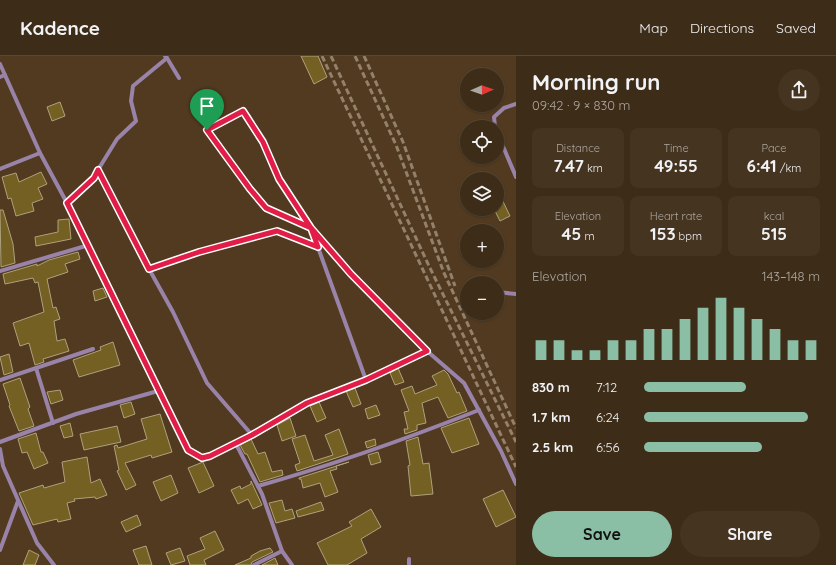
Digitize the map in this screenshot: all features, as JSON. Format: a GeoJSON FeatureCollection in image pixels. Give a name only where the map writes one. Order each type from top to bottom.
{"type":"FeatureCollection","features":[{"type":"Feature","properties":{"kind":"street"},"geometry":{"type":"LineString","coordinates":[[67,203],[94,178],[118,139],[136,121],[131,101],[133,86],[166,57],[179,78]]}},
{"type":"Feature","properties":{"kind":"street"},"geometry":{"type":"LineString","coordinates":[[0,64],[40,153],[89,245],[158,390],[188,450],[196,456],[202,458],[210,456],[236,444],[307,403],[366,380],[427,351]]}},
{"type":"Feature","properties":{"kind":"street"},"geometry":{"type":"LineString","coordinates":[[0,77],[5,75]]}},
{"type":"Feature","properties":{"kind":"street"},"geometry":{"type":"LineString","coordinates":[[494,120],[494,117],[497,113],[516,104]]}},
{"type":"Feature","properties":{"kind":"street"},"geometry":{"type":"LineString","coordinates":[[366,380],[311,228],[266,208],[250,189],[207,130],[243,111],[263,142],[279,179],[311,228],[351,274],[427,351],[464,383],[501,451],[516,484]]}},
{"type":"Feature","properties":{"kind":"street"},"geometry":{"type":"LineString","coordinates":[[504,149],[516,177]]}},
{"type":"Feature","properties":{"kind":"street"},"geometry":{"type":"LineString","coordinates":[[0,169],[40,153]]}},
{"type":"Feature","properties":{"kind":"street"},"geometry":{"type":"LineString","coordinates":[[98,170],[173,312],[207,384],[252,435]]}},
{"type":"Feature","properties":{"kind":"street"},"geometry":{"type":"LineString","coordinates":[[149,269],[199,252],[277,231],[318,247]]}},
{"type":"Feature","properties":{"kind":"street"},"geometry":{"type":"LineString","coordinates":[[0,271],[89,245]]}},
{"type":"Feature","properties":{"kind":"street"},"geometry":{"type":"LineString","coordinates":[[504,293],[516,294]]}},
{"type":"Feature","properties":{"kind":"street"},"geometry":{"type":"LineString","coordinates":[[0,380],[93,349]]}},
{"type":"Feature","properties":{"kind":"street"},"geometry":{"type":"LineString","coordinates":[[36,368],[53,423]]}},
{"type":"Feature","properties":{"kind":"street"},"geometry":{"type":"LineString","coordinates":[[0,442],[53,423],[158,390]]}},
{"type":"Feature","properties":{"kind":"street"},"geometry":{"type":"LineString","coordinates":[[258,486],[311,471],[411,437],[479,410]]}},
{"type":"Feature","properties":{"kind":"street"},"geometry":{"type":"LineString","coordinates":[[236,444],[258,486],[282,552],[292,565]]}},
{"type":"Feature","properties":{"kind":"street"},"geometry":{"type":"LineString","coordinates":[[0,448],[3,466],[37,543],[54,565]]}},
{"type":"Feature","properties":{"kind":"street"},"geometry":{"type":"LineString","coordinates":[[0,550],[18,501]]}},
{"type":"Feature","properties":{"kind":"street"},"geometry":{"type":"LineString","coordinates":[[254,565],[282,552]]}},
{"type":"Feature","properties":{"kind":"street"},"geometry":{"type":"LineString","coordinates":[[408,565],[409,559]]}},
{"type":"Feature","properties":{"kind":"building"},"geometry":{"type":"Polygon","coordinates":[[[301,56],[318,56],[327,77],[314,84],[301,56]]]}},
{"type":"Feature","properties":{"kind":"building"},"geometry":{"type":"Polygon","coordinates":[[[60,102],[65,116],[52,121],[47,107],[60,102]]]}},
{"type":"Feature","properties":{"kind":"building"},"geometry":{"type":"Polygon","coordinates":[[[41,172],[47,184],[38,188],[43,199],[32,203],[34,211],[16,216],[11,198],[8,199],[2,177],[16,173],[19,182],[41,172]]]}},
{"type":"Feature","properties":{"kind":"building"},"geometry":{"type":"Polygon","coordinates":[[[504,204],[510,216],[500,221],[498,216],[504,216],[504,204]]]}},
{"type":"Feature","properties":{"kind":"building"},"geometry":{"type":"Polygon","coordinates":[[[0,210],[3,210],[13,244],[15,263],[1,267],[0,210]]]}},
{"type":"Feature","properties":{"kind":"building"},"geometry":{"type":"Polygon","coordinates":[[[69,219],[71,239],[36,246],[35,237],[58,232],[58,220],[69,219]]]}},
{"type":"Feature","properties":{"kind":"building"},"geometry":{"type":"Polygon","coordinates":[[[78,252],[80,259],[65,264],[68,272],[47,279],[53,308],[56,307],[60,319],[54,321],[57,341],[65,339],[69,351],[43,359],[44,362],[35,365],[29,343],[20,346],[13,323],[44,312],[38,282],[35,283],[33,278],[5,284],[3,274],[37,264],[37,266],[49,260],[78,252]]]}},
{"type":"Feature","properties":{"kind":"building"},"geometry":{"type":"Polygon","coordinates":[[[103,288],[107,297],[95,301],[93,291],[103,288]]]}},
{"type":"Feature","properties":{"kind":"building"},"geometry":{"type":"Polygon","coordinates":[[[113,342],[120,365],[79,377],[73,360],[101,350],[100,347],[113,342]]]}},
{"type":"Feature","properties":{"kind":"building"},"geometry":{"type":"Polygon","coordinates":[[[9,354],[13,372],[4,375],[0,357],[9,354]]]}},
{"type":"Feature","properties":{"kind":"building"},"geometry":{"type":"Polygon","coordinates":[[[398,368],[404,382],[395,385],[390,373],[398,368]]]}},
{"type":"Feature","properties":{"kind":"building"},"geometry":{"type":"Polygon","coordinates":[[[444,370],[448,374],[457,393],[459,392],[467,411],[448,418],[438,397],[422,403],[426,423],[417,425],[417,430],[405,434],[404,429],[408,429],[404,412],[409,411],[401,390],[412,386],[415,394],[437,385],[432,376],[444,370]]]}},
{"type":"Feature","properties":{"kind":"building"},"geometry":{"type":"Polygon","coordinates":[[[20,378],[30,407],[28,409],[34,426],[19,431],[9,406],[10,405],[3,384],[20,378]]]}},
{"type":"Feature","properties":{"kind":"building"},"geometry":{"type":"Polygon","coordinates":[[[355,388],[361,404],[353,407],[346,391],[355,388]]]}},
{"type":"Feature","properties":{"kind":"building"},"geometry":{"type":"Polygon","coordinates":[[[60,390],[63,400],[51,404],[47,392],[60,390]]]}},
{"type":"Feature","properties":{"kind":"building"},"geometry":{"type":"Polygon","coordinates":[[[131,402],[135,414],[124,418],[120,405],[131,402]]]}},
{"type":"Feature","properties":{"kind":"building"},"geometry":{"type":"Polygon","coordinates":[[[319,402],[326,418],[317,422],[310,406],[319,402]]]}},
{"type":"Feature","properties":{"kind":"building"},"geometry":{"type":"Polygon","coordinates":[[[376,405],[380,415],[368,419],[365,409],[376,405]]]}},
{"type":"Feature","properties":{"kind":"building"},"geometry":{"type":"Polygon","coordinates":[[[160,414],[172,452],[152,458],[151,455],[125,463],[136,485],[126,490],[117,471],[119,470],[114,446],[117,445],[118,448],[147,439],[141,419],[160,414]]]}},
{"type":"Feature","properties":{"kind":"building"},"geometry":{"type":"Polygon","coordinates":[[[290,418],[296,436],[282,441],[277,425],[290,418]]]}},
{"type":"Feature","properties":{"kind":"building"},"geometry":{"type":"Polygon","coordinates":[[[469,418],[479,444],[452,453],[441,428],[469,418]]]}},
{"type":"Feature","properties":{"kind":"building"},"geometry":{"type":"Polygon","coordinates":[[[70,423],[73,436],[64,438],[60,426],[70,423]]]}},
{"type":"Feature","properties":{"kind":"building"},"geometry":{"type":"Polygon","coordinates":[[[117,426],[121,442],[84,450],[80,434],[117,426]]]}},
{"type":"Feature","properties":{"kind":"building"},"geometry":{"type":"Polygon","coordinates":[[[339,429],[348,454],[297,471],[295,465],[300,463],[292,439],[305,435],[314,461],[333,455],[325,435],[339,429]]]}},
{"type":"Feature","properties":{"kind":"building"},"geometry":{"type":"Polygon","coordinates":[[[36,433],[41,452],[43,452],[48,463],[34,469],[27,452],[22,453],[18,439],[36,433]]]}},
{"type":"Feature","properties":{"kind":"building"},"geometry":{"type":"Polygon","coordinates":[[[418,437],[423,464],[429,463],[433,494],[411,496],[408,466],[410,465],[406,441],[418,437]]]}},
{"type":"Feature","properties":{"kind":"building"},"geometry":{"type":"Polygon","coordinates":[[[251,439],[258,454],[265,452],[272,472],[282,470],[283,475],[260,482],[247,454],[245,454],[240,445],[251,439]]]}},
{"type":"Feature","properties":{"kind":"building"},"geometry":{"type":"Polygon","coordinates":[[[375,439],[376,445],[367,448],[365,442],[375,439]]]}},
{"type":"Feature","properties":{"kind":"building"},"geometry":{"type":"Polygon","coordinates":[[[378,452],[381,462],[371,465],[368,455],[378,452]]]}},
{"type":"Feature","properties":{"kind":"building"},"geometry":{"type":"Polygon","coordinates":[[[87,457],[91,483],[100,479],[107,495],[96,499],[95,497],[74,499],[75,501],[67,503],[71,519],[58,522],[57,519],[33,525],[19,493],[43,485],[44,488],[65,482],[62,462],[87,457]]]}},
{"type":"Feature","properties":{"kind":"building"},"geometry":{"type":"Polygon","coordinates":[[[203,462],[214,486],[199,493],[188,468],[203,462]]]}},
{"type":"Feature","properties":{"kind":"building"},"geometry":{"type":"Polygon","coordinates":[[[336,466],[337,469],[330,471],[338,492],[325,497],[320,483],[303,488],[301,479],[299,478],[336,466]]]}},
{"type":"Feature","properties":{"kind":"building"},"geometry":{"type":"Polygon","coordinates":[[[171,475],[178,493],[161,501],[153,482],[171,475]]]}},
{"type":"Feature","properties":{"kind":"building"},"geometry":{"type":"Polygon","coordinates":[[[251,481],[262,505],[253,509],[248,499],[238,504],[231,490],[240,486],[241,489],[251,484],[251,481]]]}},
{"type":"Feature","properties":{"kind":"building"},"geometry":{"type":"Polygon","coordinates":[[[503,490],[516,517],[496,527],[483,499],[503,490]]]}},
{"type":"Feature","properties":{"kind":"building"},"geometry":{"type":"Polygon","coordinates":[[[282,500],[285,511],[292,509],[295,518],[276,523],[269,503],[282,500]]]}},
{"type":"Feature","properties":{"kind":"building"},"geometry":{"type":"Polygon","coordinates":[[[321,502],[324,510],[298,517],[296,511],[321,502]]]}},
{"type":"Feature","properties":{"kind":"building"},"geometry":{"type":"Polygon","coordinates":[[[371,509],[381,527],[361,539],[367,553],[347,565],[328,565],[317,543],[352,526],[349,522],[371,509]]]}},
{"type":"Feature","properties":{"kind":"building"},"geometry":{"type":"Polygon","coordinates":[[[137,515],[141,525],[126,532],[121,522],[137,515]]]}},
{"type":"Feature","properties":{"kind":"building"},"geometry":{"type":"Polygon","coordinates":[[[215,531],[224,550],[204,560],[206,565],[190,565],[187,556],[205,549],[200,538],[215,531]]]}},
{"type":"Feature","properties":{"kind":"building"},"geometry":{"type":"Polygon","coordinates":[[[146,546],[152,565],[139,565],[133,550],[146,546]]]}},
{"type":"Feature","properties":{"kind":"building"},"geometry":{"type":"Polygon","coordinates":[[[180,548],[185,561],[171,565],[166,553],[180,548]]]}},
{"type":"Feature","properties":{"kind":"building"},"geometry":{"type":"Polygon","coordinates":[[[270,548],[273,552],[252,562],[251,565],[235,565],[251,558],[251,556],[260,551],[270,548]]]}},
{"type":"Feature","properties":{"kind":"building"},"geometry":{"type":"Polygon","coordinates":[[[29,550],[39,555],[35,565],[23,565],[29,550]]]}},
{"type":"Feature","properties":{"kind":"building"},"geometry":{"type":"Polygon","coordinates":[[[275,558],[278,565],[262,565],[275,558]]]}},
{"type":"Feature","properties":{"kind":"railway"},"geometry":{"type":"LineString","coordinates":[[322,56],[516,467]]}},
{"type":"Feature","properties":{"kind":"railway"},"geometry":{"type":"LineString","coordinates":[[331,56],[429,266],[516,442]]}},
{"type":"Feature","properties":{"kind":"railway"},"geometry":{"type":"LineString","coordinates":[[355,56],[396,145],[444,273],[516,428]]}},
{"type":"Feature","properties":{"kind":"railway"},"geometry":{"type":"LineString","coordinates":[[364,56],[403,142],[455,286]]}},
{"type":"Feature","properties":{"kind":"route"},"geometry":{"type":"LineString","coordinates":[[207,130],[243,111],[263,142],[279,179],[297,204],[311,228],[351,274],[427,351],[366,380],[307,403],[236,444],[202,458],[196,456],[188,450],[119,310],[89,245],[67,203],[94,178],[98,170],[149,269],[199,252],[277,231],[318,247],[311,228],[266,208],[250,189],[207,130]]}}]}
